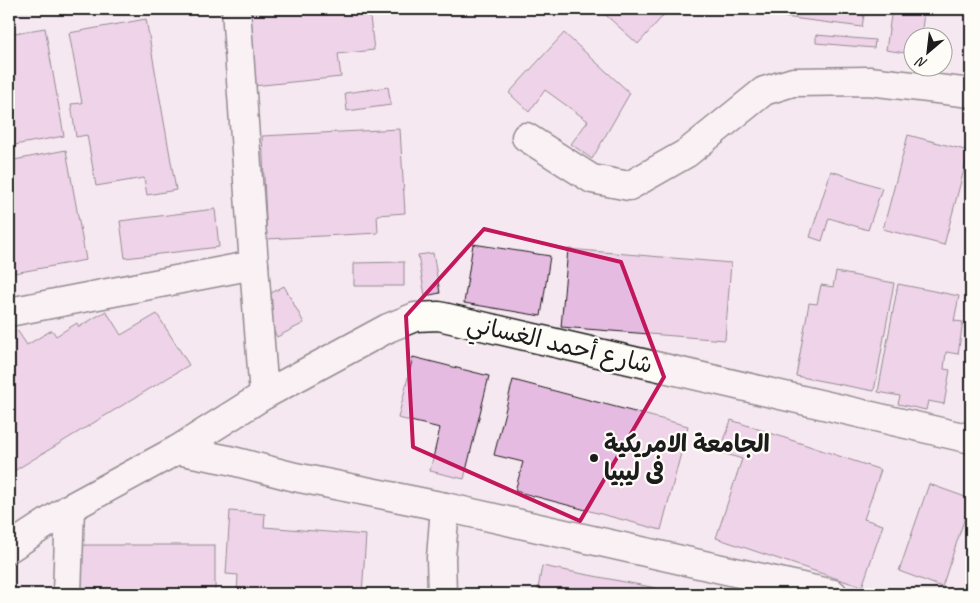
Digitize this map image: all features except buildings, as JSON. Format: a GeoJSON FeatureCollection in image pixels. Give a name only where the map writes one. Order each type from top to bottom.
{"type":"FeatureCollection","features":[{"type":"Feature","properties":{"kind":"street"},"geometry":{"type":"LineString","coordinates":[[236,9],[264,395]]}},
{"type":"Feature","properties":{"kind":"street"},"geometry":{"type":"LineString","coordinates":[[526,137],[592,180],[629,186],[687,153],[764,91],[793,82],[869,81],[971,93]]}},
{"type":"Feature","properties":{"kind":"street"},"geometry":{"type":"LineString","coordinates":[[9,312],[254,265]]}},
{"type":"Feature","properties":{"kind":"street","name":"شارع أحمد الغساني"},"geometry":{"type":"LineString","coordinates":[[9,548],[70,508],[177,450],[264,395],[388,328],[415,317],[439,316],[971,438]]}},
{"type":"Feature","properties":{"kind":"street"},"geometry":{"type":"LineString","coordinates":[[177,450],[229,460],[295,477],[445,507],[833,594]]}},
{"type":"Feature","properties":{"kind":"street"},"geometry":{"type":"LineString","coordinates":[[442,594],[441,558],[445,507]]}},
{"type":"Feature","properties":{"kind":"street"},"geometry":{"type":"LineString","coordinates":[[67,594],[70,508]]}},
{"type":"Feature","properties":{"kind":"highlighted area"},"geometry":{"type":"Polygon","coordinates":[[[484,229],[621,262],[664,377],[580,521],[413,447],[406,316],[484,229]]]}},
{"type":"Feature","properties":{"kind":"place","name":"الجامعة الامريكية فى ليبيا"},"geometry":{"type":"Point","coordinates":[594,458]}}]}
